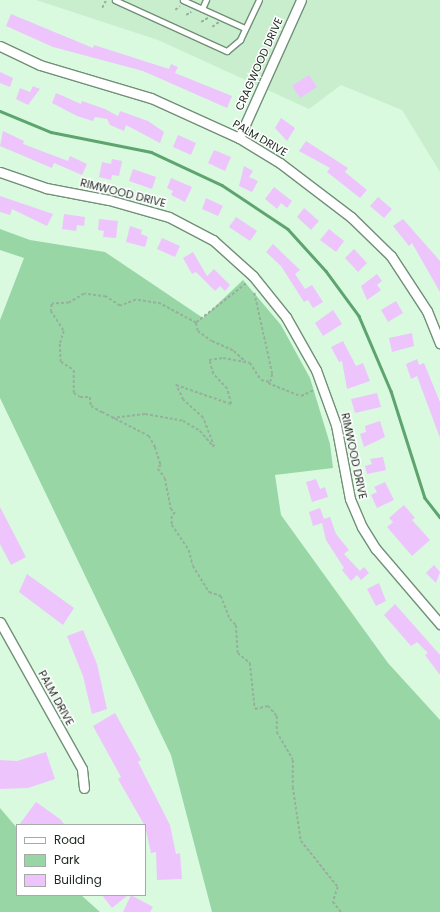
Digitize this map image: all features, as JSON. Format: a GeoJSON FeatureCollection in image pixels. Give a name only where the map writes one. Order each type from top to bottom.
{"type":"FeatureCollection","features":[{"type":"Feature","properties":{"kind":"street","name":"CRAGWOOD DRIVE"},"geometry":{"type":"LineString","coordinates":[[239,138],[301,0]]}},
{"type":"Feature","properties":{"kind":"street","name":"PALM DRIVE"},"geometry":{"type":"LineString","coordinates":[[0,46],[40,65],[151,98],[239,138],[318,191],[380,244],[421,300],[440,343]]}},
{"type":"Feature","properties":{"kind":"street","name":"RIMWOOD DRIVE"},"geometry":{"type":"LineString","coordinates":[[0,172],[28,183],[169,217],[213,240],[253,276],[286,316],[316,370],[336,425],[350,499],[368,538],[440,624]]}},
{"type":"Feature","properties":{"kind":"street","name":"PALM DRIVE"},"geometry":{"type":"LineString","coordinates":[[0,622],[82,769],[84,788]]}},
{"type":"Feature","properties":{"kind":"lane"},"geometry":{"type":"LineString","coordinates":[[115,0],[222,50],[235,47],[259,0]]}},
{"type":"Feature","properties":{"kind":"lane"},"geometry":{"type":"LineString","coordinates":[[183,0],[245,28]]}},
{"type":"Feature","properties":{"kind":"lane"},"geometry":{"type":"LineString","coordinates":[[202,9],[206,0]]}},
{"type":"Feature","properties":{"kind":"path"},"geometry":{"type":"LineString","coordinates":[[102,8],[106,0]]}},
{"type":"Feature","properties":{"kind":"path"},"geometry":{"type":"LineString","coordinates":[[196,323],[246,284]]}},
{"type":"Feature","properties":{"kind":"path"},"geometry":{"type":"LineString","coordinates":[[254,293],[272,374],[268,383]]}},
{"type":"Feature","properties":{"kind":"path"},"geometry":{"type":"LineString","coordinates":[[314,390],[301,396],[261,380],[256,368],[246,362],[234,351],[212,341],[198,331],[196,323],[192,320],[161,304],[136,300],[120,306],[106,297],[84,294],[68,303],[52,304],[51,311],[64,331],[60,344],[61,362],[74,370],[74,392],[80,398],[90,397],[91,406],[111,418],[149,436],[159,456],[161,465],[158,469],[165,478],[171,509],[176,513],[172,525],[189,550],[193,566],[209,592],[221,596],[230,619],[236,625],[238,653],[250,663],[255,709],[268,706],[277,716],[277,732],[293,760],[293,787],[300,841],[338,887],[333,902],[341,912]]}},
{"type":"Feature","properties":{"kind":"path"},"geometry":{"type":"LineString","coordinates":[[111,418],[145,414],[183,421],[200,431],[214,447],[203,418],[183,400],[176,385],[231,404],[227,389],[213,374],[208,360],[229,358],[246,362]]}},
{"type":"Feature","properties":{"kind":"shaded area"},"geometry":{"type":"Polygon","coordinates":[[[36,0],[440,0],[440,172],[402,110],[341,85],[309,109],[158,40],[36,0]]]}},
{"type":"Feature","properties":{"kind":"green space"},"geometry":{"type":"Polygon","coordinates":[[[0,229],[30,240],[105,252],[203,318],[243,280],[281,325],[310,378],[330,444],[333,468],[275,475],[281,515],[388,663],[440,720],[440,912],[212,912],[171,755],[0,398],[0,320],[24,258],[0,250],[0,229]]]}},
{"type":"Feature","properties":{"kind":"green space"},"geometry":{"type":"Polygon","coordinates":[[[0,808],[16,827],[16,896],[82,896],[100,912],[0,912],[0,808]]]}},
{"type":"Feature","properties":{"kind":"building"},"geometry":{"type":"Polygon","coordinates":[[[11,14],[93,48],[94,45],[169,69],[171,64],[178,67],[175,73],[232,96],[227,108],[143,71],[53,47],[6,26],[11,14]]]}},
{"type":"Feature","properties":{"kind":"building"},"geometry":{"type":"Polygon","coordinates":[[[0,72],[13,78],[10,87],[0,83],[0,72]]]}},
{"type":"Feature","properties":{"kind":"building"},"geometry":{"type":"Polygon","coordinates":[[[309,75],[317,87],[300,98],[292,86],[309,75]]]}},
{"type":"Feature","properties":{"kind":"building"},"geometry":{"type":"Polygon","coordinates":[[[33,86],[40,89],[28,105],[16,99],[20,88],[30,92],[33,86]]]}},
{"type":"Feature","properties":{"kind":"building"},"geometry":{"type":"Polygon","coordinates":[[[56,93],[81,104],[82,101],[105,109],[118,116],[120,111],[148,121],[164,132],[160,143],[126,125],[124,131],[110,125],[107,119],[95,117],[93,121],[77,116],[52,103],[56,93]]]}},
{"type":"Feature","properties":{"kind":"building"},"geometry":{"type":"Polygon","coordinates":[[[281,118],[295,128],[287,141],[275,128],[281,118]]]}},
{"type":"Feature","properties":{"kind":"building"},"geometry":{"type":"Polygon","coordinates":[[[3,131],[24,141],[23,144],[68,161],[70,156],[87,164],[82,175],[54,163],[52,168],[0,146],[3,131]]]}},
{"type":"Feature","properties":{"kind":"building"},"geometry":{"type":"Polygon","coordinates":[[[178,135],[196,143],[191,155],[173,147],[178,135]]]}},
{"type":"Feature","properties":{"kind":"building"},"geometry":{"type":"Polygon","coordinates":[[[306,141],[348,168],[345,172],[367,190],[360,198],[327,172],[330,168],[299,151],[306,141]]]}},
{"type":"Feature","properties":{"kind":"building"},"geometry":{"type":"Polygon","coordinates":[[[214,150],[231,157],[225,171],[208,163],[214,150]]]}},
{"type":"Feature","properties":{"kind":"building"},"geometry":{"type":"Polygon","coordinates":[[[112,159],[122,161],[119,176],[112,175],[111,180],[99,177],[102,162],[111,164],[112,159]]]}},
{"type":"Feature","properties":{"kind":"building"},"geometry":{"type":"Polygon","coordinates":[[[244,166],[253,171],[249,177],[258,181],[252,192],[239,186],[244,166]]]}},
{"type":"Feature","properties":{"kind":"building"},"geometry":{"type":"Polygon","coordinates":[[[133,169],[156,177],[152,189],[129,181],[133,169]]]}},
{"type":"Feature","properties":{"kind":"building"},"geometry":{"type":"Polygon","coordinates":[[[171,178],[192,187],[185,202],[171,195],[173,191],[167,188],[171,178]]]}},
{"type":"Feature","properties":{"kind":"building"},"geometry":{"type":"Polygon","coordinates":[[[274,187],[292,201],[287,208],[281,203],[277,209],[265,199],[274,187]]]}},
{"type":"Feature","properties":{"kind":"building"},"geometry":{"type":"Polygon","coordinates":[[[0,196],[53,214],[47,226],[12,209],[10,215],[0,212],[0,196]]]}},
{"type":"Feature","properties":{"kind":"building"},"geometry":{"type":"Polygon","coordinates":[[[378,197],[392,209],[384,218],[370,206],[378,197]]]}},
{"type":"Feature","properties":{"kind":"building"},"geometry":{"type":"Polygon","coordinates":[[[206,198],[223,206],[218,216],[202,209],[206,198]]]}},
{"type":"Feature","properties":{"kind":"building"},"geometry":{"type":"Polygon","coordinates":[[[304,208],[319,221],[311,230],[297,217],[304,208]]]}},
{"type":"Feature","properties":{"kind":"building"},"geometry":{"type":"Polygon","coordinates":[[[64,214],[85,217],[84,226],[77,225],[76,231],[62,229],[64,214]]]}},
{"type":"Feature","properties":{"kind":"building"},"geometry":{"type":"Polygon","coordinates":[[[236,217],[257,231],[250,241],[229,227],[236,217]]]}},
{"type":"Feature","properties":{"kind":"building"},"geometry":{"type":"Polygon","coordinates":[[[99,219],[118,221],[116,238],[103,237],[104,231],[98,230],[99,219]]]}},
{"type":"Feature","properties":{"kind":"building"},"geometry":{"type":"Polygon","coordinates":[[[403,219],[440,261],[440,292],[412,243],[409,246],[393,226],[403,219]]]}},
{"type":"Feature","properties":{"kind":"building"},"geometry":{"type":"Polygon","coordinates":[[[130,226],[142,230],[141,234],[148,237],[145,247],[126,242],[130,226]]]}},
{"type":"Feature","properties":{"kind":"building"},"geometry":{"type":"Polygon","coordinates":[[[329,229],[344,241],[336,252],[320,240],[329,229]]]}},
{"type":"Feature","properties":{"kind":"building"},"geometry":{"type":"Polygon","coordinates":[[[162,238],[180,246],[175,257],[157,249],[162,238]]]}},
{"type":"Feature","properties":{"kind":"building"},"geometry":{"type":"Polygon","coordinates":[[[273,244],[300,270],[295,274],[305,289],[312,285],[323,302],[313,308],[308,300],[304,302],[281,266],[266,252],[273,244]]]}},
{"type":"Feature","properties":{"kind":"building"},"geometry":{"type":"Polygon","coordinates":[[[354,249],[367,263],[358,272],[345,258],[354,249]]]}},
{"type":"Feature","properties":{"kind":"building"},"geometry":{"type":"Polygon","coordinates":[[[193,252],[207,276],[214,269],[230,285],[225,291],[220,286],[215,291],[196,272],[192,274],[183,258],[193,252]]]}},
{"type":"Feature","properties":{"kind":"building"},"geometry":{"type":"Polygon","coordinates":[[[377,274],[382,281],[377,285],[381,290],[367,300],[361,286],[377,274]]]}},
{"type":"Feature","properties":{"kind":"building"},"geometry":{"type":"Polygon","coordinates":[[[396,301],[403,313],[388,322],[381,310],[396,301]]]}},
{"type":"Feature","properties":{"kind":"building"},"geometry":{"type":"Polygon","coordinates":[[[333,310],[342,324],[323,336],[315,323],[333,310]]]}},
{"type":"Feature","properties":{"kind":"building"},"geometry":{"type":"Polygon","coordinates":[[[412,333],[414,346],[392,352],[389,338],[412,333]]]}},
{"type":"Feature","properties":{"kind":"building"},"geometry":{"type":"Polygon","coordinates":[[[343,341],[356,366],[363,363],[370,381],[347,389],[342,361],[339,362],[331,347],[343,341]]]}},
{"type":"Feature","properties":{"kind":"building"},"geometry":{"type":"Polygon","coordinates":[[[417,359],[419,365],[424,363],[440,402],[440,438],[417,376],[411,379],[406,364],[417,359]]]}},
{"type":"Feature","properties":{"kind":"building"},"geometry":{"type":"Polygon","coordinates":[[[377,393],[381,407],[355,413],[351,399],[377,393]]]}},
{"type":"Feature","properties":{"kind":"building"},"geometry":{"type":"Polygon","coordinates":[[[380,421],[385,437],[364,447],[360,434],[366,432],[365,426],[380,421]]]}},
{"type":"Feature","properties":{"kind":"building"},"geometry":{"type":"Polygon","coordinates":[[[383,457],[386,470],[367,474],[365,466],[372,464],[370,459],[383,457]]]}},
{"type":"Feature","properties":{"kind":"building"},"geometry":{"type":"Polygon","coordinates":[[[316,479],[320,489],[325,487],[328,497],[312,502],[306,482],[316,479]]]}},
{"type":"Feature","properties":{"kind":"building"},"geometry":{"type":"Polygon","coordinates":[[[385,482],[394,500],[377,508],[371,495],[377,492],[374,487],[385,482]]]}},
{"type":"Feature","properties":{"kind":"building"},"geometry":{"type":"Polygon","coordinates":[[[404,505],[415,518],[412,520],[430,540],[412,556],[387,527],[393,522],[389,518],[404,505]]]}},
{"type":"Feature","properties":{"kind":"building"},"geometry":{"type":"Polygon","coordinates":[[[0,507],[26,557],[11,565],[0,544],[0,507]]]}},
{"type":"Feature","properties":{"kind":"building"},"geometry":{"type":"Polygon","coordinates":[[[320,508],[324,519],[330,517],[336,534],[349,550],[344,554],[360,571],[364,567],[369,573],[361,580],[357,575],[351,581],[342,570],[344,568],[326,540],[322,523],[313,526],[309,512],[320,508]]]}},
{"type":"Feature","properties":{"kind":"building"},"geometry":{"type":"Polygon","coordinates":[[[434,565],[440,572],[436,583],[426,573],[434,565]]]}},
{"type":"Feature","properties":{"kind":"building"},"geometry":{"type":"Polygon","coordinates":[[[27,574],[74,608],[63,625],[19,592],[27,574]]]}},
{"type":"Feature","properties":{"kind":"building"},"geometry":{"type":"Polygon","coordinates":[[[379,583],[386,601],[376,606],[367,589],[379,583]]]}},
{"type":"Feature","properties":{"kind":"building"},"geometry":{"type":"Polygon","coordinates":[[[395,604],[440,655],[440,675],[425,655],[428,653],[417,642],[411,646],[384,615],[395,604]]]}},
{"type":"Feature","properties":{"kind":"building"},"geometry":{"type":"Polygon","coordinates":[[[83,630],[97,664],[107,709],[92,714],[83,676],[67,636],[83,630]]]}},
{"type":"Feature","properties":{"kind":"building"},"geometry":{"type":"Polygon","coordinates":[[[115,713],[141,760],[138,762],[170,825],[176,854],[180,853],[182,879],[157,880],[156,852],[151,853],[146,824],[144,824],[118,779],[121,777],[93,726],[115,713]]]}},
{"type":"Feature","properties":{"kind":"building"},"geometry":{"type":"Polygon","coordinates":[[[46,752],[55,779],[28,788],[0,789],[0,760],[17,761],[46,752]]]}},
{"type":"Feature","properties":{"kind":"building"},"geometry":{"type":"Polygon","coordinates":[[[36,802],[60,819],[64,824],[20,824],[36,802]]]}},
{"type":"Feature","properties":{"kind":"building"},"geometry":{"type":"Polygon","coordinates":[[[103,896],[127,896],[112,908],[103,896]]]}},
{"type":"Feature","properties":{"kind":"building"},"geometry":{"type":"Polygon","coordinates":[[[131,896],[153,907],[150,912],[123,912],[131,896]]]}},
{"type":"Feature","properties":{"kind":"waterway"},"geometry":{"type":"LineString","coordinates":[[0,111],[51,132],[151,152],[222,185],[288,229],[326,271],[359,316],[391,391],[425,498],[440,517]]}}]}
